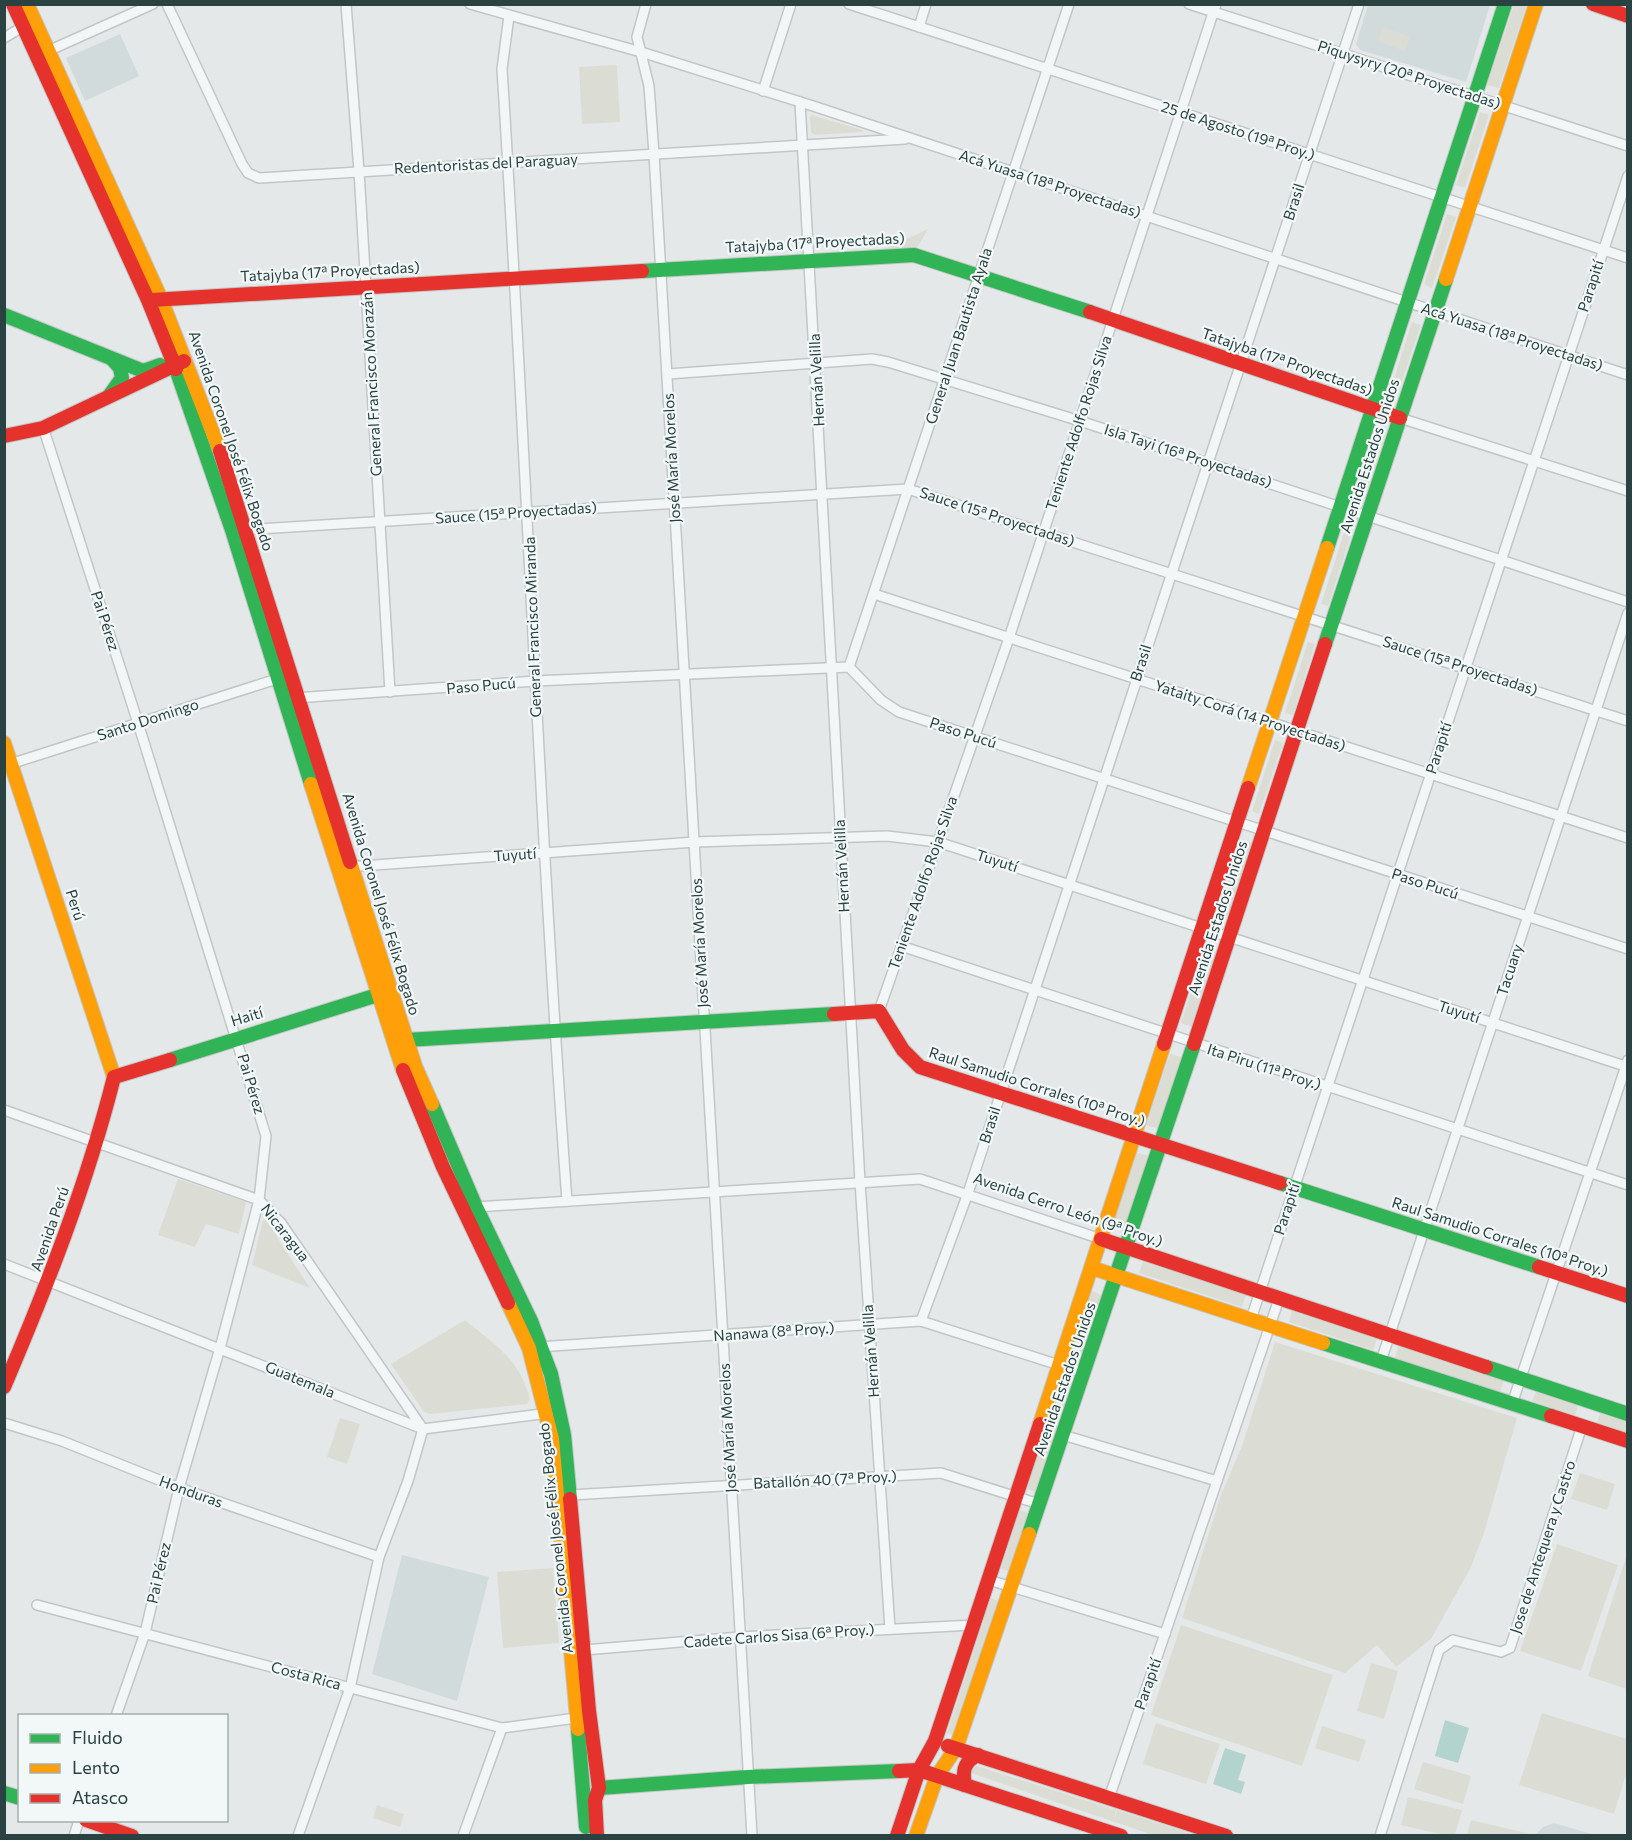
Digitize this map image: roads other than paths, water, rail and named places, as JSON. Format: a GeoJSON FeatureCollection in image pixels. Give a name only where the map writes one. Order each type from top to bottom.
{"type":"FeatureCollection","features":[{"type":"Feature","properties":{"kind":"main road","name":"Avenida Coronel José Félix Bogado"},"geometry":{"type":"LineString","coordinates":[[13,4],[155,300]]}},
{"type":"Feature","properties":{"kind":"main road","name":"Avenida Coronel José Félix Bogado"},"geometry":{"type":"LineString","coordinates":[[27,4],[179,359],[239,530],[346,867],[403,1071],[443,1167],[536,1347]]}},
{"type":"Feature","properties":{"kind":"main road","name":"Avenida Estados Unidos"},"geometry":{"type":"LineString","coordinates":[[919,1770],[935,1741],[989,1580],[1505,4]]}},
{"type":"Feature","properties":{"kind":"main road","name":"Avenida Estados Unidos"},"geometry":{"type":"LineString","coordinates":[[916,1836],[937,1776],[956,1748],[1127,1248],[1536,4]]}},
{"type":"Feature","properties":{"kind":"main road"},"geometry":{"type":"LineString","coordinates":[[1593,4],[1628,16]]}},
{"type":"Feature","properties":{"kind":"main road","name":"Tatajyba (17ª Proyectadas)"},"geometry":{"type":"LineString","coordinates":[[155,300],[809,259],[914,255],[980,274],[1400,418]]}},
{"type":"Feature","properties":{"kind":"main road"},"geometry":{"type":"LineString","coordinates":[[4,315],[143,371],[150,371],[179,359]]}},
{"type":"Feature","properties":{"kind":"main road"},"geometry":{"type":"LineString","coordinates":[[107,397],[122,375],[120,368],[112,359]]}},
{"type":"Feature","properties":{"kind":"main road"},"geometry":{"type":"LineString","coordinates":[[4,436],[19,435],[43,427],[179,359]]}},
{"type":"Feature","properties":{"kind":"main road","name":"Perú"},"geometry":{"type":"LineString","coordinates":[[4,743],[8,765],[114,1077]]}},
{"type":"Feature","properties":{"kind":"main road","name":"Avenida Coronel José Félix Bogado"},"geometry":{"type":"LineString","coordinates":[[383,993],[406,1040],[439,1126],[536,1347],[553,1413],[571,1495],[598,1788],[595,1800],[597,1836]]}},
{"type":"Feature","properties":{"kind":"main road","name":"Haití"},"geometry":{"type":"LineString","coordinates":[[114,1077],[383,993]]}},
{"type":"Feature","properties":{"kind":"main road"},"geometry":{"type":"LineString","coordinates":[[406,1040],[879,1011]]}},
{"type":"Feature","properties":{"kind":"main road","name":"Raul Samudio Corrales (10ª Proy.)"},"geometry":{"type":"LineString","coordinates":[[879,1011],[913,1063],[1628,1296]]}},
{"type":"Feature","properties":{"kind":"main road","name":"Avenida Perú"},"geometry":{"type":"LineString","coordinates":[[4,1387],[49,1281],[97,1144],[114,1077]]}},
{"type":"Feature","properties":{"kind":"main road","name":"Avenida Cerro León (9ª Proy.)"},"geometry":{"type":"LineString","coordinates":[[1101,1239],[1628,1414]]}},
{"type":"Feature","properties":{"kind":"main road"},"geometry":{"type":"LineString","coordinates":[[1092,1268],[1628,1441]]}},
{"type":"Feature","properties":{"kind":"main road","name":"Avenida Coronel José Félix Bogado"},"geometry":{"type":"LineString","coordinates":[[553,1413],[587,1836]]}},
{"type":"Feature","properties":{"kind":"main road"},"geometry":{"type":"LineString","coordinates":[[935,1741],[1226,1836]]}},
{"type":"Feature","properties":{"kind":"main road"},"geometry":{"type":"LineString","coordinates":[[965,1785],[963,1775],[966,1762],[978,1755]]}},
{"type":"Feature","properties":{"kind":"main road"},"geometry":{"type":"LineString","coordinates":[[581,1770],[598,1788],[748,1777],[919,1770],[1121,1836]]}},
{"type":"Feature","properties":{"kind":"main road"},"geometry":{"type":"LineString","coordinates":[[897,1836],[919,1770]]}},
{"type":"Feature","properties":{"kind":"main road"},"geometry":{"type":"LineString","coordinates":[[89,1822],[132,1836]]}},
{"type":"Feature","properties":{"kind":"street"},"geometry":{"type":"LineString","coordinates":[[48,51],[153,4]]}},
{"type":"Feature","properties":{"kind":"street","name":"Redentoristas del Paraguay"},"geometry":{"type":"LineString","coordinates":[[167,4],[248,173],[259,178],[911,138]]}},
{"type":"Feature","properties":{"kind":"street","name":"General Francisco Morazán"},"geometry":{"type":"LineString","coordinates":[[346,4],[359,171],[390,692]]}},
{"type":"Feature","properties":{"kind":"street","name":"Acá Yuasa (18ª Proyectadas)"},"geometry":{"type":"LineString","coordinates":[[470,4],[640,52],[800,102],[1628,375]]}},
{"type":"Feature","properties":{"kind":"street","name":"José María Morelos"},"geometry":{"type":"LineString","coordinates":[[646,4],[636,37],[649,86],[662,268],[752,1836]]}},
{"type":"Feature","properties":{"kind":"street"},"geometry":{"type":"LineString","coordinates":[[762,91],[791,4]]}},
{"type":"Feature","properties":{"kind":"street","name":"25 de Agosto (19ª Proy.)"},"geometry":{"type":"LineString","coordinates":[[849,4],[1628,258]]}},
{"type":"Feature","properties":{"kind":"street"},"geometry":{"type":"LineString","coordinates":[[919,27],[926,4]]}},
{"type":"Feature","properties":{"kind":"street","name":"General Juan Bautista Ayala"},"geometry":{"type":"LineString","coordinates":[[849,667],[1069,4]]}},
{"type":"Feature","properties":{"kind":"street","name":"Piquysyry (20ª Proyectadas)"},"geometry":{"type":"LineString","coordinates":[[1190,4],[1215,8],[1343,54],[1628,146]]}},
{"type":"Feature","properties":{"kind":"street","name":"Brasil"},"geometry":{"type":"LineString","coordinates":[[921,1321],[968,1193],[1359,4]]}},
{"type":"Feature","properties":{"kind":"street","name":"Teniente Adolfo Rojas Silva"},"geometry":{"type":"LineString","coordinates":[[879,1011],[1009,638],[1215,8]]}},
{"type":"Feature","properties":{"kind":"street","name":"General Francisco Miranda"},"geometry":{"type":"LineString","coordinates":[[509,16],[502,69],[506,163],[528,512],[543,853],[567,1201]]}},
{"type":"Feature","properties":{"kind":"street"},"geometry":{"type":"LineString","coordinates":[[4,38],[24,26]]}},
{"type":"Feature","properties":{"kind":"street","name":"Hernán Velilla"},"geometry":{"type":"LineString","coordinates":[[800,102],[834,667],[840,838],[860,1182],[890,1629]]}},
{"type":"Feature","properties":{"kind":"street","name":"Parapití"},"geometry":{"type":"LineString","coordinates":[[1251,1319],[1628,176]]}},
{"type":"Feature","properties":{"kind":"street","name":"Isla Tayi (16ª Proyectadas)"},"geometry":{"type":"LineString","coordinates":[[668,374],[816,365],[872,359],[1080,421],[1628,602]]}},
{"type":"Feature","properties":{"kind":"street","name":"Tatajyba (17ª Proyectadas)"},"geometry":{"type":"LineString","coordinates":[[1400,418],[1628,491]]}},
{"type":"Feature","properties":{"kind":"street","name":"Pai Pérez"},"geometry":{"type":"LineString","coordinates":[[43,427],[237,1037],[266,1136],[259,1200],[220,1348],[179,1488],[145,1633],[117,1714]]}},
{"type":"Feature","properties":{"kind":"street","name":"Sauce (15ª Proyectadas)"},"geometry":{"type":"LineString","coordinates":[[239,530],[908,489],[1628,721]]}},
{"type":"Feature","properties":{"kind":"street","name":"Yataity Corá (14 Proyectadas)"},"geometry":{"type":"LineString","coordinates":[[874,594],[1628,838]]}},
{"type":"Feature","properties":{"kind":"street","name":"Tacuary"},"geometry":{"type":"LineString","coordinates":[[1381,1361],[1628,613]]}},
{"type":"Feature","properties":{"kind":"street","name":"Paso Pucú"},"geometry":{"type":"LineString","coordinates":[[292,698],[535,681],[849,667],[881,700],[899,712],[1628,949]]}},
{"type":"Feature","properties":{"kind":"street","name":"Santo Domingo"},"geometry":{"type":"LineString","coordinates":[[8,765],[285,676]]}},
{"type":"Feature","properties":{"kind":"street","name":"Tuyutí"},"geometry":{"type":"LineString","coordinates":[[346,867],[694,842],[887,836],[938,842],[1627,1065]]}},
{"type":"Feature","properties":{"kind":"street","name":"Ita Piru (11ª Proy.)"},"geometry":{"type":"LineString","coordinates":[[901,946],[1628,1185]]}},
{"type":"Feature","properties":{"kind":"street"},"geometry":{"type":"LineString","coordinates":[[1512,1404],[1627,1065]]}},
{"type":"Feature","properties":{"kind":"street","name":"Nicaragua"},"geometry":{"type":"LineString","coordinates":[[4,1110],[259,1200],[281,1223],[423,1429]]}},
{"type":"Feature","properties":{"kind":"street","name":"Avenida Cerro León (9ª Proy.)"},"geometry":{"type":"LineString","coordinates":[[476,1207],[920,1179],[968,1193],[1101,1239]]}},
{"type":"Feature","properties":{"kind":"street","name":"Guatemala"},"geometry":{"type":"LineString","coordinates":[[4,1264],[423,1429],[553,1413]]}},
{"type":"Feature","properties":{"kind":"street","name":"Parapití"},"geometry":{"type":"LineString","coordinates":[[1109,1798],[1279,1299]]}},
{"type":"Feature","properties":{"kind":"street","name":"Nanawa (8ª Proy.)"},"geometry":{"type":"LineString","coordinates":[[536,1347],[921,1321],[1084,1374]]}},
{"type":"Feature","properties":{"kind":"street","name":"Honduras"},"geometry":{"type":"LineString","coordinates":[[4,1423],[62,1441],[179,1488],[379,1557]]}},
{"type":"Feature","properties":{"kind":"street","name":"Jose de Antequera y Castro"},"geometry":{"type":"LineString","coordinates":[[1380,1836],[1439,1650],[1453,1640],[1501,1652],[1510,1648],[1582,1426]]}},
{"type":"Feature","properties":{"kind":"street"},"geometry":{"type":"LineString","coordinates":[[298,1836],[350,1688],[379,1557],[408,1481],[423,1429]]}},
{"type":"Feature","properties":{"kind":"street"},"geometry":{"type":"LineString","coordinates":[[1063,1435],[1217,1481]]}},
{"type":"Feature","properties":{"kind":"street","name":"Batallón 40 (7ª Proy.)"},"geometry":{"type":"LineString","coordinates":[[571,1495],[940,1473],[1039,1504]]}},
{"type":"Feature","properties":{"kind":"street"},"geometry":{"type":"LineString","coordinates":[[989,1580],[1165,1634]]}},
{"type":"Feature","properties":{"kind":"street","name":"Costa Rica"},"geometry":{"type":"LineString","coordinates":[[38,1605],[502,1728],[576,1718]]}},
{"type":"Feature","properties":{"kind":"street","name":"Cadete Carlos Sisa (6ª Proy.)"},"geometry":{"type":"LineString","coordinates":[[584,1650],[740,1637],[974,1625]]}},
{"type":"Feature","properties":{"kind":"street"},"geometry":{"type":"LineString","coordinates":[[463,1836],[502,1728]]}},
{"type":"Feature","properties":{"kind":"water"},"geometry":{"type":"Polygon","coordinates":[[[1445,1720],[1469,1728],[1458,1763],[1435,1756],[1445,1720]]]}},
{"type":"Feature","properties":{"kind":"water"},"geometry":{"type":"Polygon","coordinates":[[[1225,1748],[1246,1755],[1238,1780],[1245,1782],[1241,1794],[1213,1784],[1225,1748]]]}}]}
